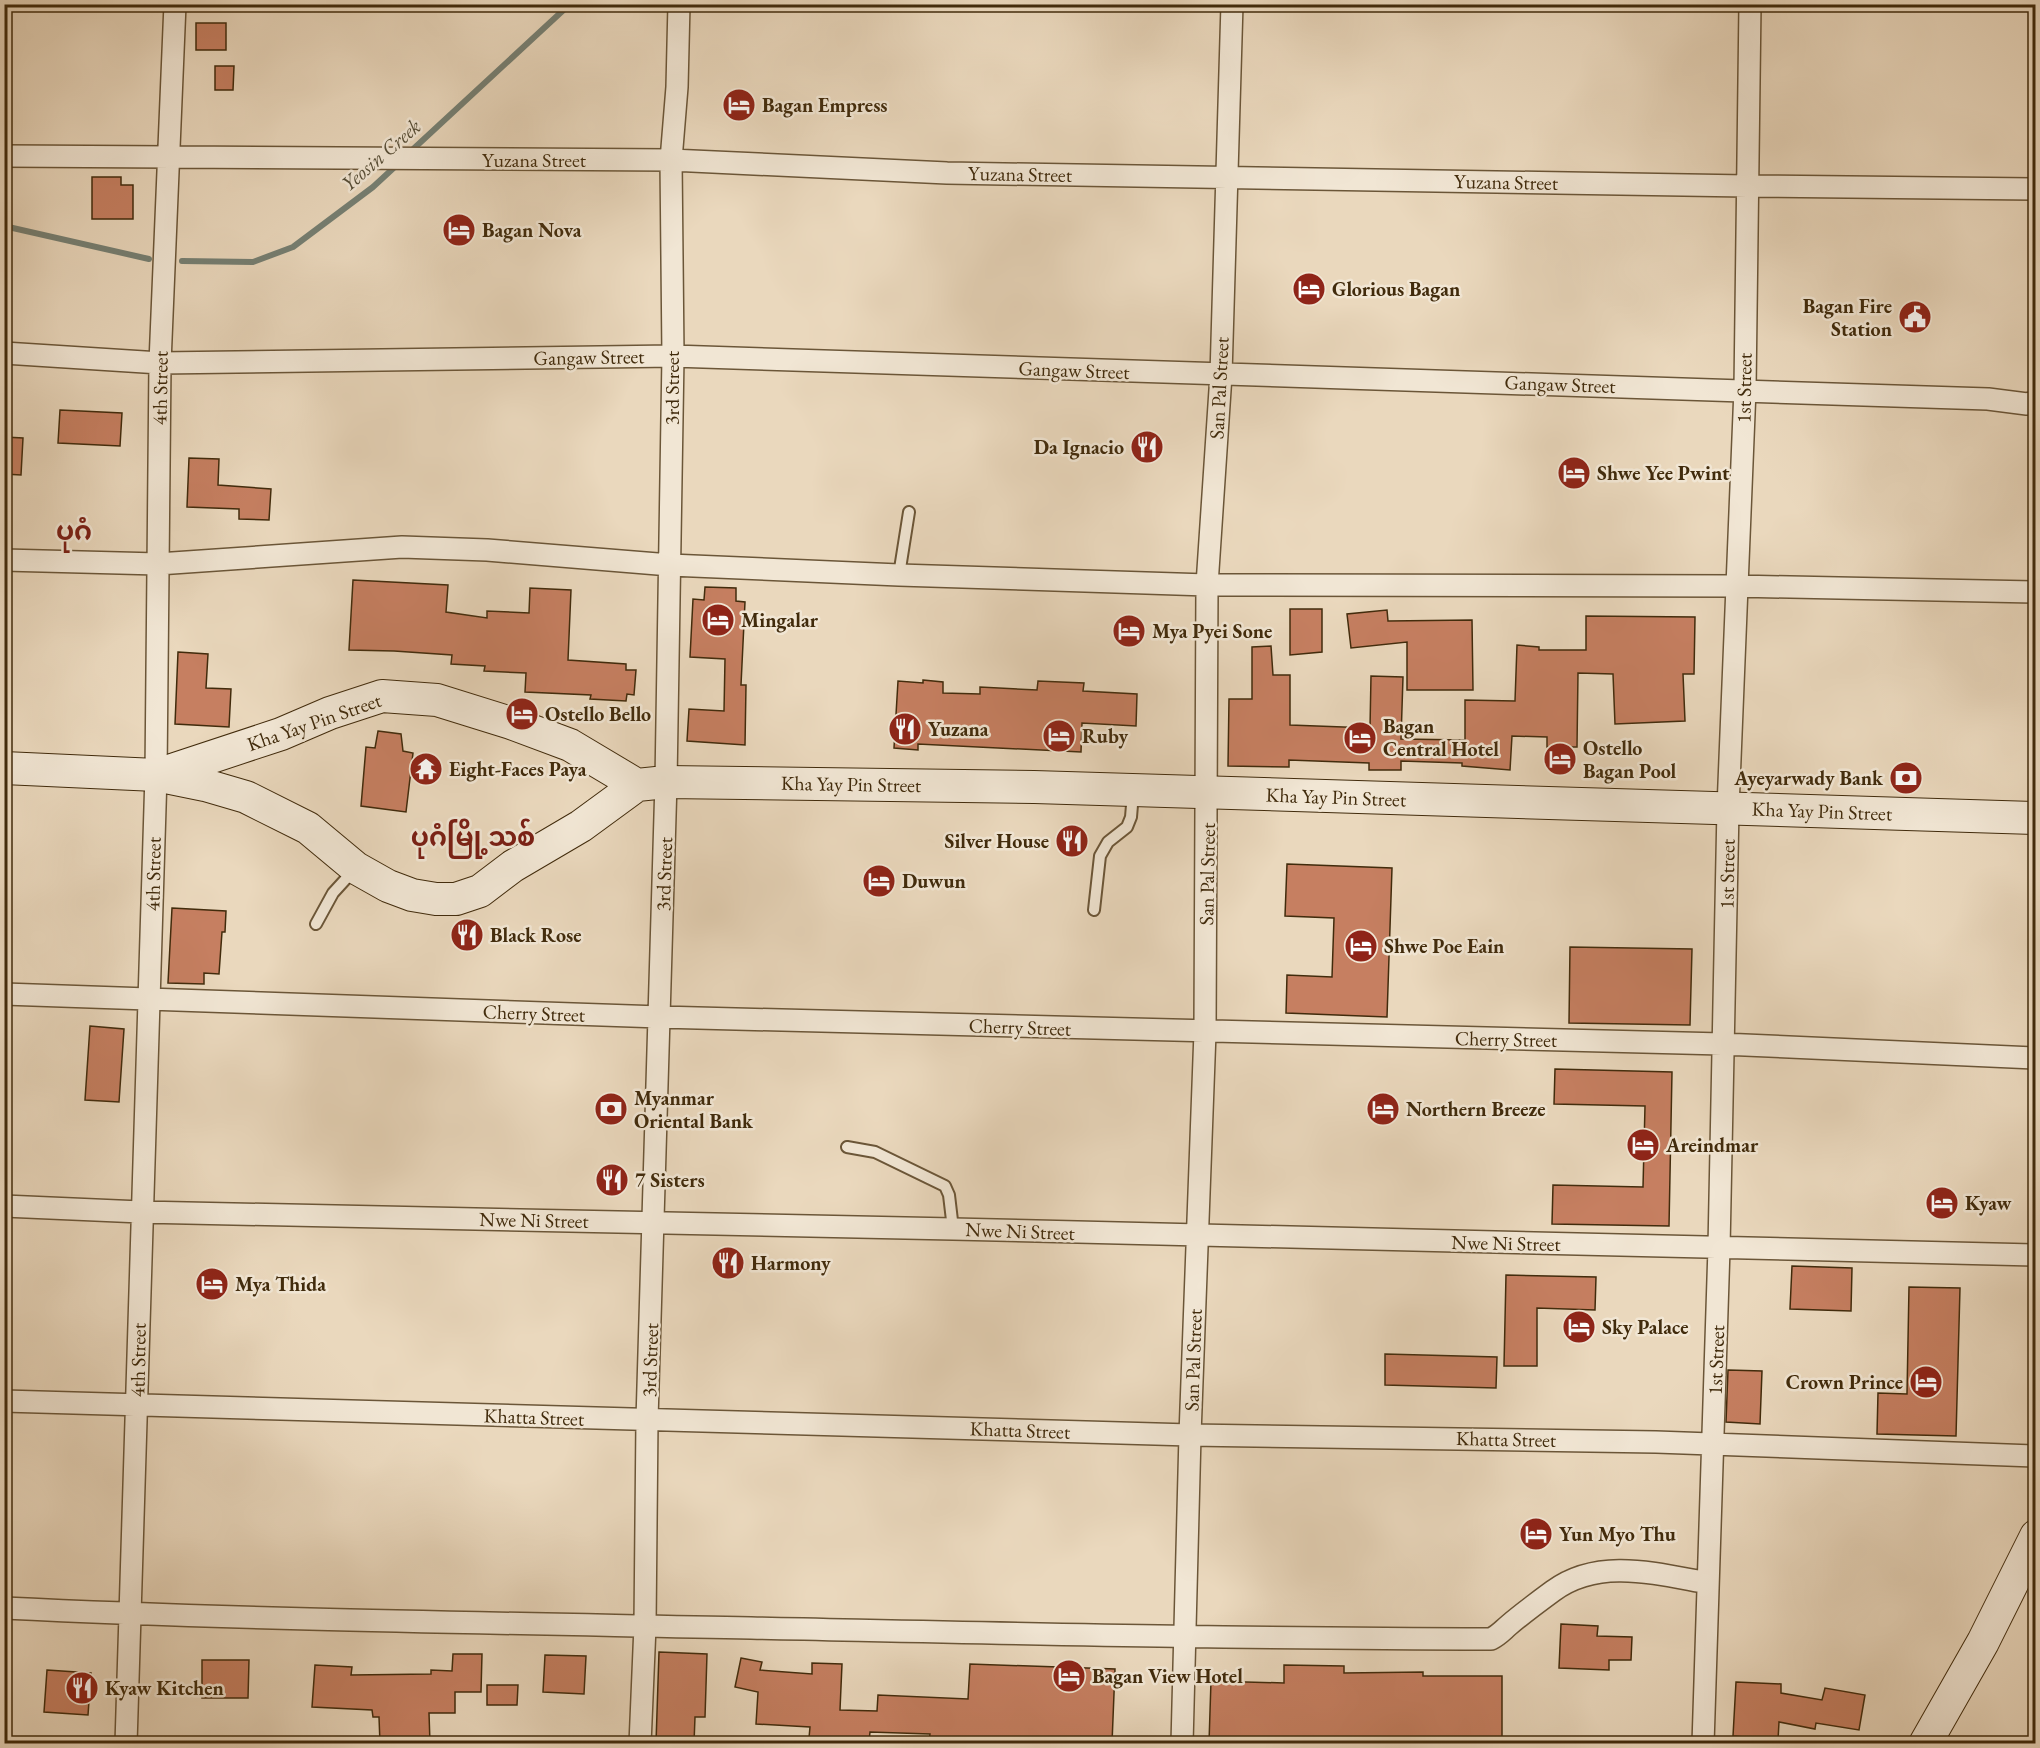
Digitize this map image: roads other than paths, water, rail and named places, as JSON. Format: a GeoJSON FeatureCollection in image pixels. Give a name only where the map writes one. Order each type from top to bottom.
{"type":"FeatureCollection","features":[{"type":"Feature","properties":{"kind":"street","name":"4th Street"},"geometry":{"type":"LineString","coordinates":[[126,1743],[156,776],[160,363],[175,4]]}},
{"type":"Feature","properties":{"kind":"street","name":"3rd Street"},"geometry":{"type":"LineString","coordinates":[[640,1743],[645,1626],[647,1420],[660,1017],[652,783],[670,565],[673,356],[671,160],[677,87],[679,4]]}},
{"type":"Feature","properties":{"kind":"street","name":"San Pal Street"},"geometry":{"type":"LineString","coordinates":[[1182,1743],[1190,1435],[1205,1032],[1208,793],[1207,585],[1221,375],[1232,4]]}},
{"type":"Feature","properties":{"kind":"street","name":"1st Street"},"geometry":{"type":"LineString","coordinates":[[1703,1743],[1719,1248],[1728,808],[1745,389],[1750,4]]}},
{"type":"Feature","properties":{"kind":"street","name":"Yuzana Street"},"geometry":{"type":"LineString","coordinates":[[4,156],[671,160],[947,172],[2036,189]]}},
{"type":"Feature","properties":{"kind":"street","name":"Gangaw Street"},"geometry":{"type":"LineString","coordinates":[[4,353],[160,363],[673,356],[1221,375],[1745,389],[1988,399],[2027,404],[2036,402]]}},
{"type":"Feature","properties":{"kind":"street"},"geometry":{"type":"LineString","coordinates":[[4,560],[158,564],[402,547],[487,550],[670,565],[1207,585],[1736,586],[2036,591]]}},
{"type":"Feature","properties":{"kind":"street","name":"Kha Yay Pin Street"},"geometry":{"type":"LineString","coordinates":[[156,776],[382,696],[436,700],[511,723],[570,745],[652,783],[1133,790],[2036,818]]}},
{"type":"Feature","properties":{"kind":"street","name":"Kha Yay Pin Street"},"geometry":{"type":"LineString","coordinates":[[4,768],[156,776],[205,785],[246,797],[308,828],[356,868],[388,886],[412,895],[436,899],[456,899],[480,891],[513,866],[652,783]]}},
{"type":"Feature","properties":{"kind":"street","name":"Cherry Street"},"geometry":{"type":"LineString","coordinates":[[4,994],[660,1017],[1722,1044],[2036,1058]]}},
{"type":"Feature","properties":{"kind":"street","name":"Nwe Ni Street"},"geometry":{"type":"LineString","coordinates":[[4,1206],[141,1212],[2036,1255]]}},
{"type":"Feature","properties":{"kind":"street","name":"Khatta Street"},"geometry":{"type":"LineString","coordinates":[[4,1401],[1190,1435],[1656,1442],[2036,1456]]}},
{"type":"Feature","properties":{"kind":"street"},"geometry":{"type":"LineString","coordinates":[[1924,1743],[1983,1642],[2036,1536]]}},
{"type":"Feature","properties":{"kind":"street"},"geometry":{"type":"LineString","coordinates":[[4,1608],[131,1614],[645,1626],[1491,1639],[1500,1635],[1555,1589],[1581,1575],[1604,1571],[1644,1571],[1708,1583]]}},
{"type":"Feature","properties":{"kind":"lane"},"geometry":{"type":"LineString","coordinates":[[899,575],[909,512]]}},
{"type":"Feature","properties":{"kind":"lane"},"geometry":{"type":"LineString","coordinates":[[1094,910],[1100,856],[1108,842],[1127,826],[1131,817],[1133,790]]}},
{"type":"Feature","properties":{"kind":"lane"},"geometry":{"type":"LineString","coordinates":[[316,924],[333,893],[356,868]]}},
{"type":"Feature","properties":{"kind":"lane"},"geometry":{"type":"LineString","coordinates":[[847,1147],[875,1152],[945,1186],[949,1195],[953,1229]]}},
{"type":"Feature","properties":{"kind":"waterway","name":"Yeosin Creek"},"geometry":{"type":"LineString","coordinates":[[410,152],[570,4]]}},
{"type":"Feature","properties":{"kind":"waterway","name":"Yeosin Creek"},"geometry":{"type":"LineString","coordinates":[[182,261],[253,262],[293,247],[373,187],[399,163]]}},
{"type":"Feature","properties":{"kind":"waterway","name":"Yeosin Creek"},"geometry":{"type":"LineString","coordinates":[[4,226],[149,259]]}},
{"type":"Feature","properties":{"kind":"place","name":"Bagan Empress"},"geometry":{"type":"Point","coordinates":[739,105]}},
{"type":"Feature","properties":{"kind":"place","name":"Bagan Nova"},"geometry":{"type":"Point","coordinates":[459,230]}},
{"type":"Feature","properties":{"kind":"place","name":"Glorious Bagan"},"geometry":{"type":"Point","coordinates":[1309,289]}},
{"type":"Feature","properties":{"kind":"place","name":"Bagan Fire Station"},"geometry":{"type":"Point","coordinates":[1915,317]}},
{"type":"Feature","properties":{"kind":"place","name":"Da Ignacio"},"geometry":{"type":"Point","coordinates":[1147,447]}},
{"type":"Feature","properties":{"kind":"place","name":"Shwe Yee Pwint"},"geometry":{"type":"Point","coordinates":[1574,473]}},
{"type":"Feature","properties":{"kind":"place","name":"Mingalar"},"geometry":{"type":"Point","coordinates":[718,620]}},
{"type":"Feature","properties":{"kind":"place","name":"Mya Pyei Sone"},"geometry":{"type":"Point","coordinates":[1129,631]}},
{"type":"Feature","properties":{"kind":"place","name":"Ostello Bello"},"geometry":{"type":"Point","coordinates":[522,714]}},
{"type":"Feature","properties":{"kind":"place","name":"Yuzana"},"geometry":{"type":"Point","coordinates":[905,729]}},
{"type":"Feature","properties":{"kind":"place","name":"Ruby"},"geometry":{"type":"Point","coordinates":[1059,736]}},
{"type":"Feature","properties":{"kind":"place","name":"Bagan Central Hotel"},"geometry":{"type":"Point","coordinates":[1360,738]}},
{"type":"Feature","properties":{"kind":"place","name":"Ostello Bagan Pool"},"geometry":{"type":"Point","coordinates":[1560,759]}},
{"type":"Feature","properties":{"kind":"place","name":"Eight-Faces Paya"},"geometry":{"type":"Point","coordinates":[426,769]}},
{"type":"Feature","properties":{"kind":"place","name":"Ayeyarwady Bank"},"geometry":{"type":"Point","coordinates":[1906,778]}},
{"type":"Feature","properties":{"kind":"place","name":"Silver House"},"geometry":{"type":"Point","coordinates":[1072,841]}},
{"type":"Feature","properties":{"kind":"place","name":"Duwun"},"geometry":{"type":"Point","coordinates":[879,881]}},
{"type":"Feature","properties":{"kind":"place","name":"Black Rose"},"geometry":{"type":"Point","coordinates":[467,935]}},
{"type":"Feature","properties":{"kind":"place","name":"Shwe Poe Eain"},"geometry":{"type":"Point","coordinates":[1361,946]}},
{"type":"Feature","properties":{"kind":"place","name":"Myanmar Oriental Bank"},"geometry":{"type":"Point","coordinates":[611,1109]}},
{"type":"Feature","properties":{"kind":"place","name":"Northern Breeze"},"geometry":{"type":"Point","coordinates":[1383,1109]}},
{"type":"Feature","properties":{"kind":"place","name":"Areindmar"},"geometry":{"type":"Point","coordinates":[1643,1145]}},
{"type":"Feature","properties":{"kind":"place","name":"7 Sisters"},"geometry":{"type":"Point","coordinates":[612,1180]}},
{"type":"Feature","properties":{"kind":"place","name":"Kyaw"},"geometry":{"type":"Point","coordinates":[1942,1203]}},
{"type":"Feature","properties":{"kind":"place","name":"Harmony"},"geometry":{"type":"Point","coordinates":[728,1263]}},
{"type":"Feature","properties":{"kind":"place","name":"Mya Thida"},"geometry":{"type":"Point","coordinates":[212,1284]}},
{"type":"Feature","properties":{"kind":"place","name":"Sky Palace"},"geometry":{"type":"Point","coordinates":[1579,1327]}},
{"type":"Feature","properties":{"kind":"place","name":"Crown Prince"},"geometry":{"type":"Point","coordinates":[1926,1382]}},
{"type":"Feature","properties":{"kind":"place","name":"Yun Myo Thu"},"geometry":{"type":"Point","coordinates":[1536,1534]}},
{"type":"Feature","properties":{"kind":"place","name":"Bagan View Hotel"},"geometry":{"type":"Point","coordinates":[1069,1676]}},
{"type":"Feature","properties":{"kind":"place","name":"Kyaw Kitchen"},"geometry":{"type":"Point","coordinates":[82,1688]}},
{"type":"Feature","properties":{"kind":"district","name":"ပုဂံ"},"geometry":{"type":"Point","coordinates":[74,531]}},
{"type":"Feature","properties":{"kind":"district","name":"ပုဂံမြို့သစ်"},"geometry":{"type":"Point","coordinates":[473,837]}}]}
